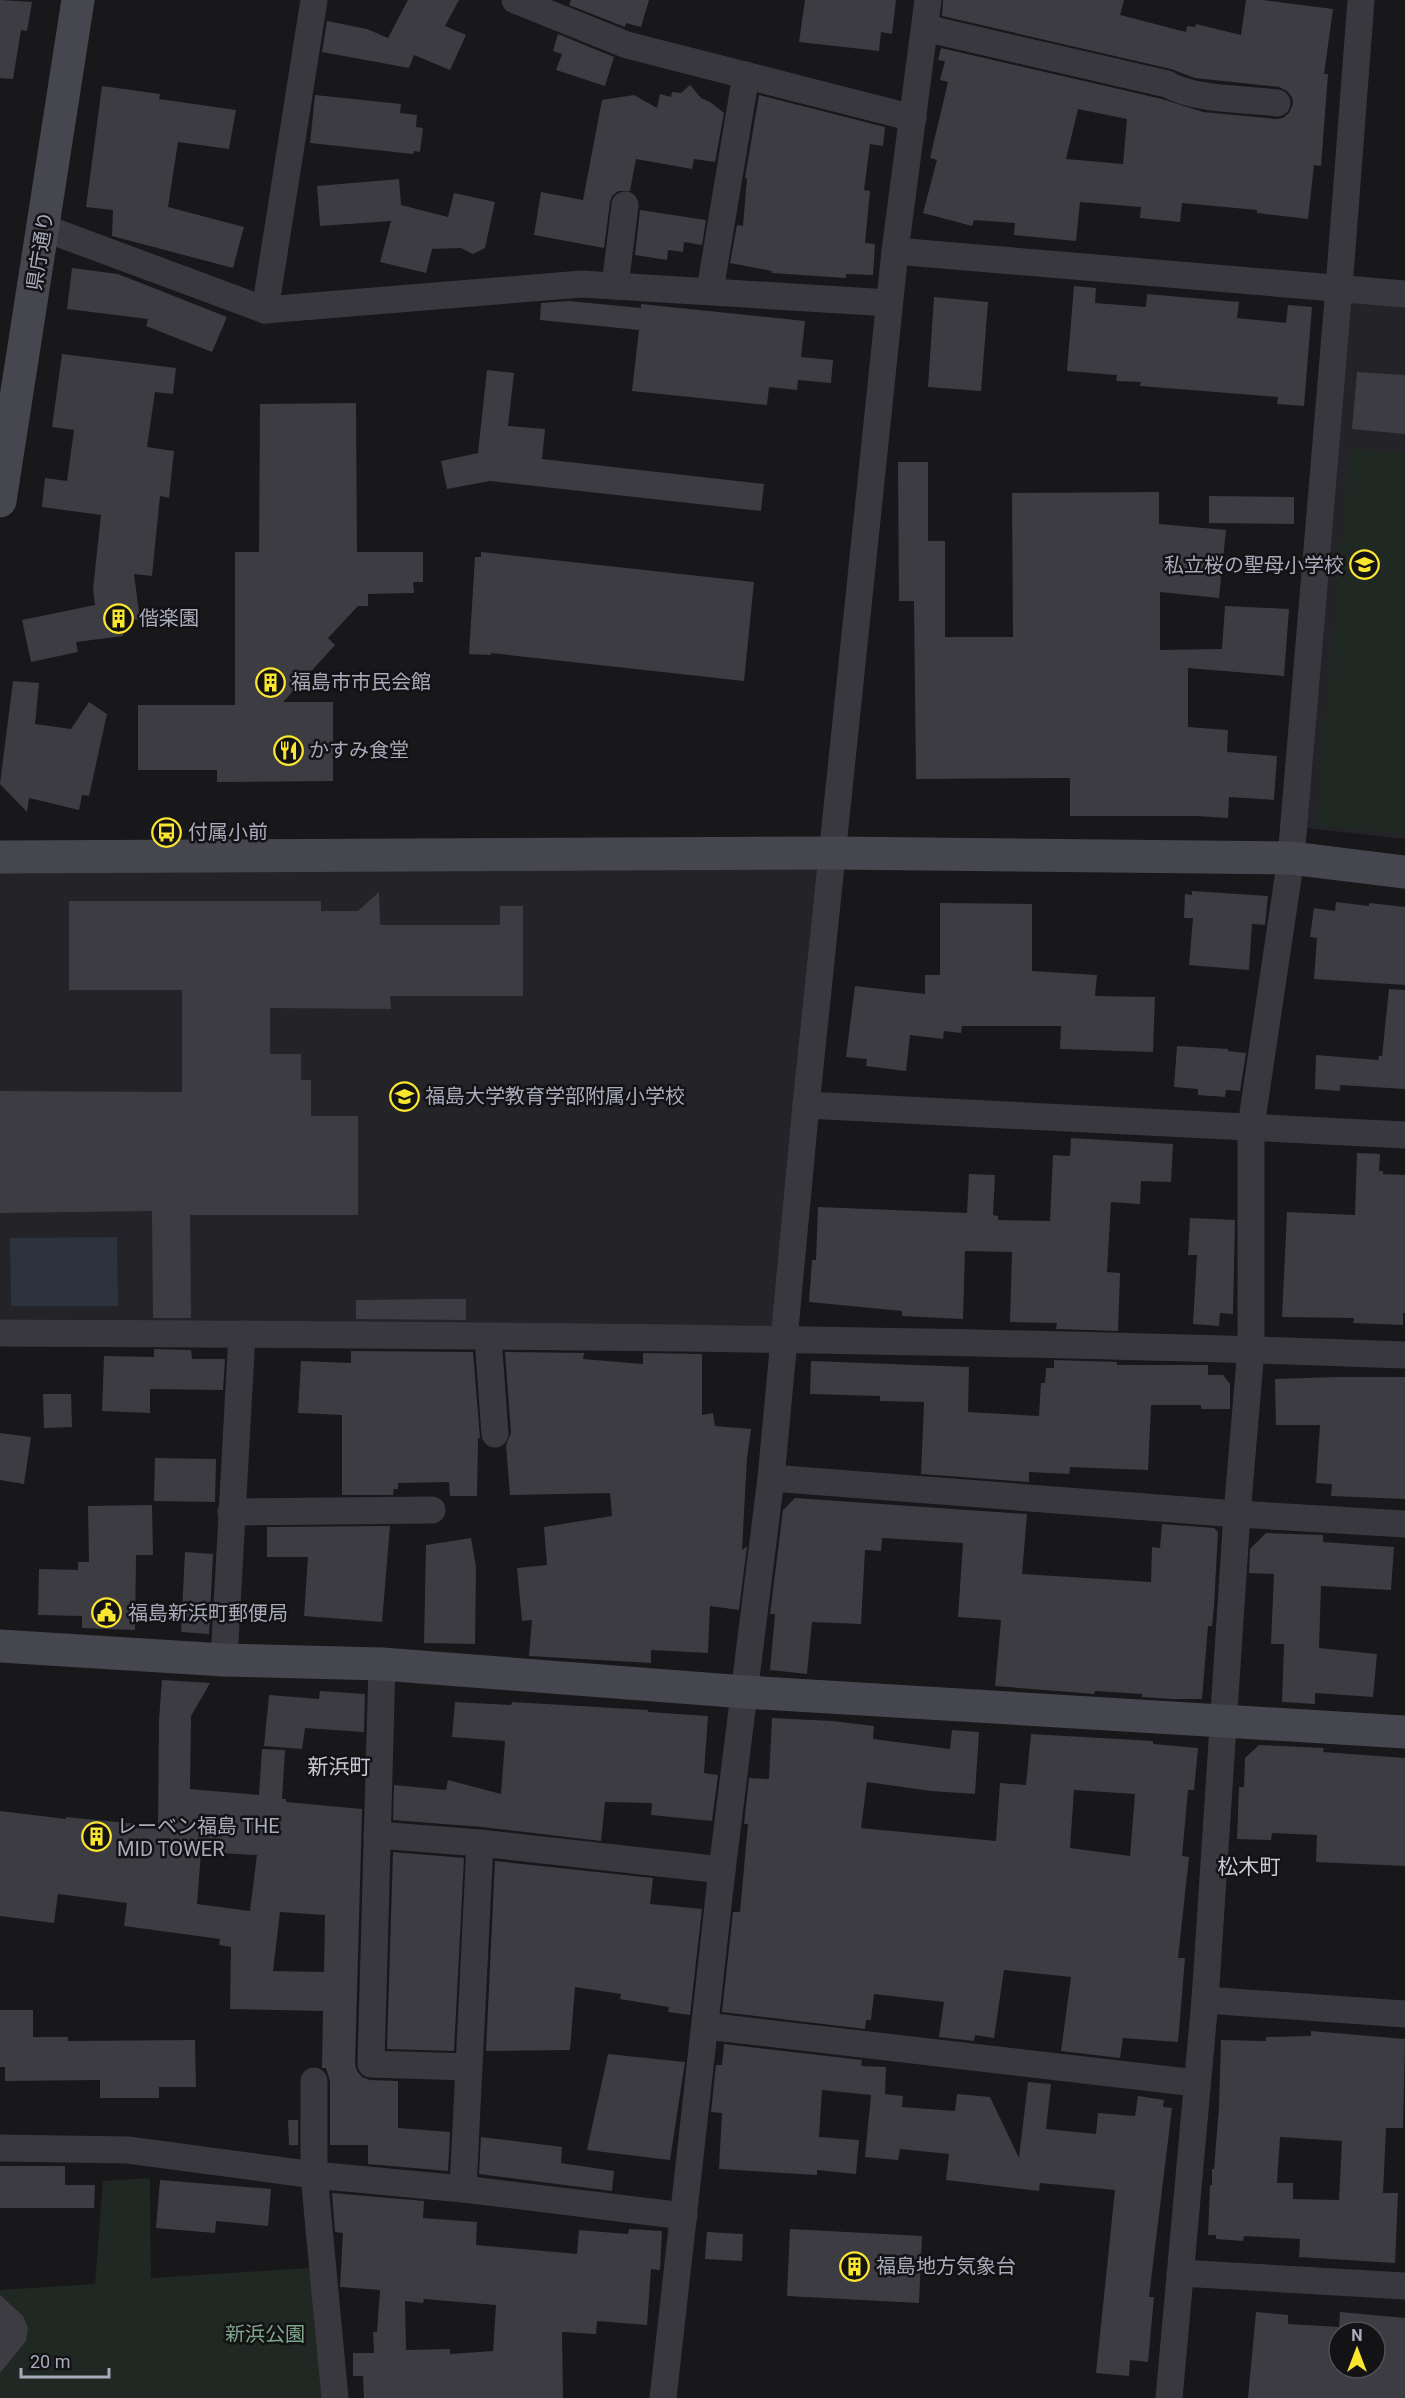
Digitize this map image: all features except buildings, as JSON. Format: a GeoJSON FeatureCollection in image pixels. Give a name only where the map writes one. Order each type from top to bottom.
{"type":"FeatureCollection","features":[{"type":"Feature","properties":{"kind":"street","name":"県庁通り"},"geometry":{"type":"LineString","coordinates":[[0,501],[78,0]]}},
{"type":"Feature","properties":{"kind":"street"},"geometry":{"type":"LineString","coordinates":[[265,310],[314,0]]}},
{"type":"Feature","properties":{"kind":"street"},"geometry":{"type":"LineString","coordinates":[[515,0],[627,45],[913,118]]}},
{"type":"Feature","properties":{"kind":"street"},"geometry":{"type":"LineString","coordinates":[[663,2398],[722,1870],[771,1479],[806,1105],[889,303],[928,0]]}},
{"type":"Feature","properties":{"kind":"street"},"geometry":{"type":"LineString","coordinates":[[1169,2398],[1205,2000],[1237,1514],[1251,1349],[1251,1126],[1291,858],[1339,288],[1357,1]]}},
{"type":"Feature","properties":{"kind":"street"},"geometry":{"type":"LineString","coordinates":[[925,28],[1167,84],[1209,96],[1277,103]]}},
{"type":"Feature","properties":{"kind":"street"},"geometry":{"type":"LineString","coordinates":[[710,290],[746,75]]}},
{"type":"Feature","properties":{"kind":"street"},"geometry":{"type":"LineString","coordinates":[[615,286],[625,204]]}},
{"type":"Feature","properties":{"kind":"street"},"geometry":{"type":"LineString","coordinates":[[44,228],[265,310],[582,284],[710,290],[889,303]]}},
{"type":"Feature","properties":{"kind":"street"},"geometry":{"type":"LineString","coordinates":[[895,251],[1405,294]]}},
{"type":"Feature","properties":{"kind":"street"},"geometry":{"type":"LineString","coordinates":[[0,856],[833,853],[1291,858],[1405,872]]}},
{"type":"Feature","properties":{"kind":"street"},"geometry":{"type":"LineString","coordinates":[[806,1105],[1405,1135]]}},
{"type":"Feature","properties":{"kind":"street"},"geometry":{"type":"LineString","coordinates":[[0,1334],[242,1334],[784,1340],[1251,1349],[1405,1355]]}},
{"type":"Feature","properties":{"kind":"street"},"geometry":{"type":"LineString","coordinates":[[224,1660],[242,1334]]}},
{"type":"Feature","properties":{"kind":"street"},"geometry":{"type":"LineString","coordinates":[[488,1336],[495,1434]]}},
{"type":"Feature","properties":{"kind":"street"},"geometry":{"type":"LineString","coordinates":[[771,1479],[1237,1514],[1405,1524]]}},
{"type":"Feature","properties":{"kind":"street"},"geometry":{"type":"LineString","coordinates":[[231,1512],[432,1510]]}},
{"type":"Feature","properties":{"kind":"street"},"geometry":{"type":"LineString","coordinates":[[0,1646],[224,1660],[382,1664],[745,1692],[1405,1732]]}},
{"type":"Feature","properties":{"kind":"street"},"geometry":{"type":"LineString","coordinates":[[382,1664],[371,2064],[468,2067]]}},
{"type":"Feature","properties":{"kind":"street"},"geometry":{"type":"LineString","coordinates":[[377,1834],[722,1870]]}},
{"type":"Feature","properties":{"kind":"street"},"geometry":{"type":"LineString","coordinates":[[463,2189],[480,1843]]}},
{"type":"Feature","properties":{"kind":"street"},"geometry":{"type":"LineString","coordinates":[[1205,2000],[1405,2014]]}},
{"type":"Feature","properties":{"kind":"street"},"geometry":{"type":"LineString","coordinates":[[706,2026],[1196,2083]]}},
{"type":"Feature","properties":{"kind":"street"},"geometry":{"type":"LineString","coordinates":[[314,2081],[314,2175],[335,2398]]}},
{"type":"Feature","properties":{"kind":"street"},"geometry":{"type":"LineString","coordinates":[[0,2148],[128,2150],[314,2175],[463,2189],[684,2216]]}},
{"type":"Feature","properties":{"kind":"street"},"geometry":{"type":"LineString","coordinates":[[1180,2272],[1405,2286]]}},
{"type":"Feature","properties":{"kind":"shaded area","name":"私立桜の聖母小学校"},"geometry":{"type":"Polygon","coordinates":[[[1345,296],[1405,302],[1405,839],[1307,828],[1345,296]]]}},
{"type":"Feature","properties":{"kind":"shaded area","name":"福島大学教育学部附属小学校"},"geometry":{"type":"Polygon","coordinates":[[[833,853],[784,1340],[0,1334],[0,857],[833,853]]]}},
{"type":"Feature","properties":{"kind":"green space","name":"私立桜の聖母小学校"},"geometry":{"type":"Polygon","coordinates":[[[1349,448],[1405,453],[1405,835],[1315,826],[1349,448]]]}},
{"type":"Feature","properties":{"kind":"green space","name":"新浜公園"},"geometry":{"type":"Polygon","coordinates":[[[150,2178],[151,2278],[323,2267],[335,2398],[0,2398],[0,2290],[95,2284],[103,2181],[150,2178]]]}},
{"type":"Feature","properties":{"kind":"water"},"geometry":{"type":"Polygon","coordinates":[[[117,1237],[118,1306],[11,1306],[10,1238],[117,1237]]]}},
{"type":"Feature","properties":{"kind":"place","name":"私立桜の聖母小学校"},"geometry":{"type":"Point","coordinates":[1365,565]}},
{"type":"Feature","properties":{"kind":"place","name":"偕楽園"},"geometry":{"type":"Point","coordinates":[118,618]}},
{"type":"Feature","properties":{"kind":"place","name":"福島市市民会館"},"geometry":{"type":"Point","coordinates":[270,682]}},
{"type":"Feature","properties":{"kind":"place","name":"かすみ食堂"},"geometry":{"type":"Point","coordinates":[288,750]}},
{"type":"Feature","properties":{"kind":"place","name":"付属小前"},"geometry":{"type":"Point","coordinates":[167,832]}},
{"type":"Feature","properties":{"kind":"place","name":"福島大学教育学部附属小学校"},"geometry":{"type":"Point","coordinates":[404,1096]}},
{"type":"Feature","properties":{"kind":"place","name":"福島新浜町郵便局"},"geometry":{"type":"Point","coordinates":[107,1613]}},
{"type":"Feature","properties":{"kind":"place","name":"レーベン福島 THE MID TOWER"},"geometry":{"type":"Point","coordinates":[96,1837]}},
{"type":"Feature","properties":{"kind":"place","name":"福島地方気象台"},"geometry":{"type":"Point","coordinates":[855,2266]}},
{"type":"Feature","properties":{"kind":"district","name":"新浜町"},"geometry":{"type":"Point","coordinates":[339,1767]}},
{"type":"Feature","properties":{"kind":"district","name":"松木町"},"geometry":{"type":"Point","coordinates":[1249,1867]}}]}
